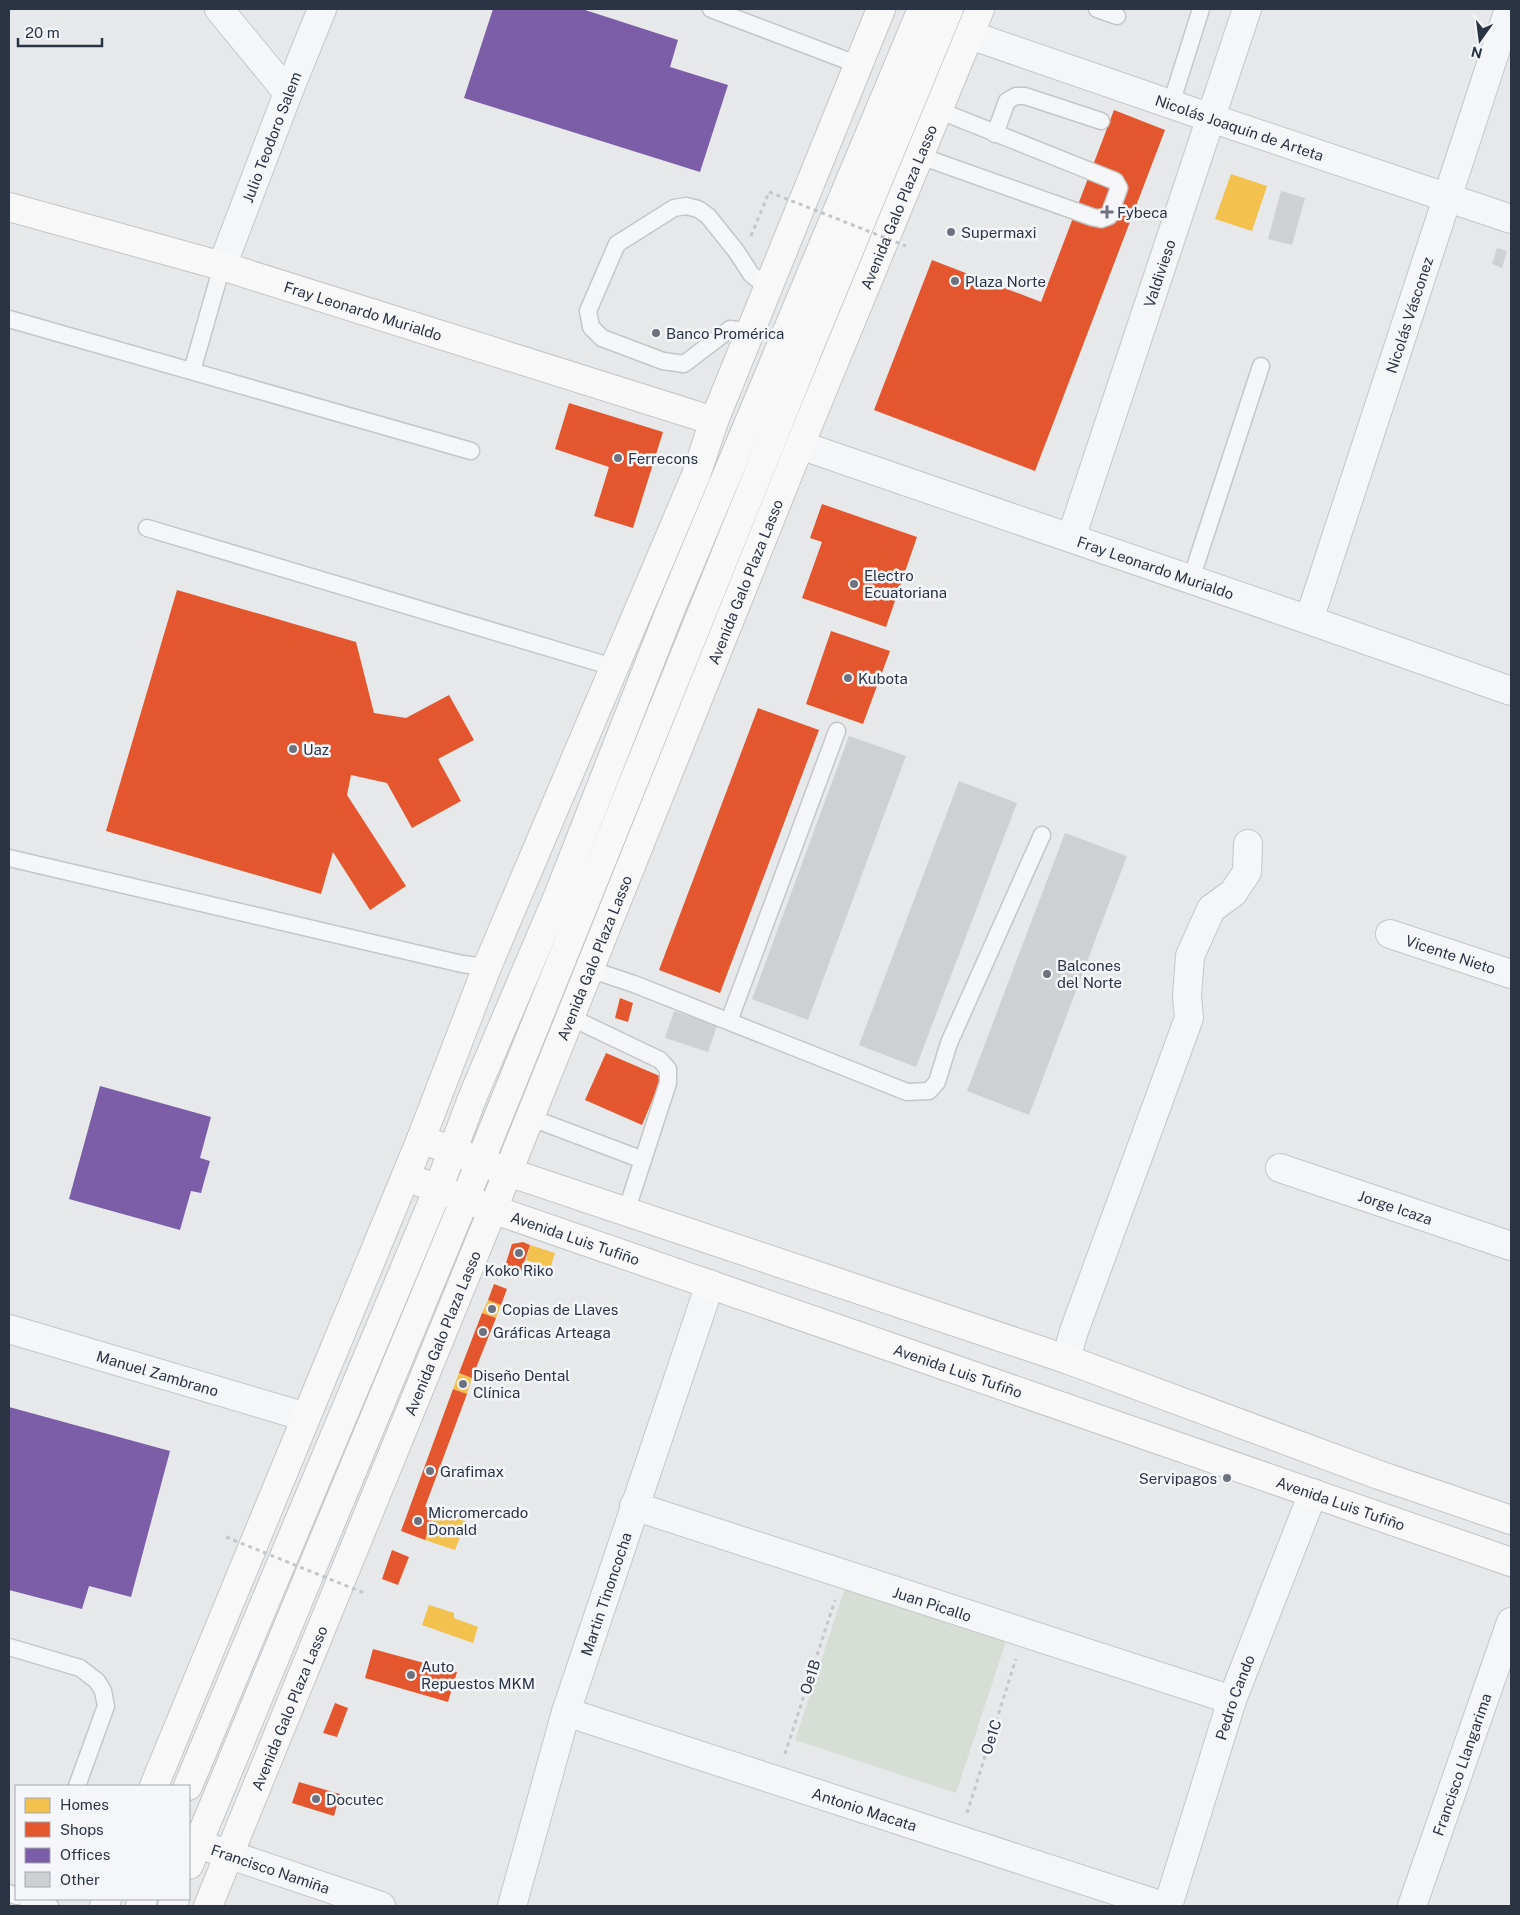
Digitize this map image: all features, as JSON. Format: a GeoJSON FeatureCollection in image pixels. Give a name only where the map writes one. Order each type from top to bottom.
{"type":"FeatureCollection","features":[{"type":"Feature","properties":{"kind":"main road"},"geometry":{"type":"LineString","coordinates":[[154,1785],[406,1177],[487,967],[696,475],[714,421],[881,9]]}},
{"type":"Feature","properties":{"kind":"main road"},"geometry":{"type":"LineString","coordinates":[[188,1785],[438,1189],[474,1096],[558,896],[670,611],[922,9]]}},
{"type":"Feature","properties":{"kind":"main road","name":"Avenida Galo Plaza Lasso"},"geometry":{"type":"LineString","coordinates":[[192,1850],[465,1199],[810,345],[949,9]]}},
{"type":"Feature","properties":{"kind":"main road","name":"Avenida Galo Plaza Lasso"},"geometry":{"type":"LineString","coordinates":[[208,1906],[508,1172],[800,445],[980,9]]}},
{"type":"Feature","properties":{"kind":"main road","name":"Fray Leonardo Murialdo"},"geometry":{"type":"LineString","coordinates":[[9,207],[222,266],[714,421]]}},
{"type":"Feature","properties":{"kind":"main road"},"geometry":{"type":"LineString","coordinates":[[421,1139],[508,1172],[1066,1359],[1380,1475],[1511,1520]]}},
{"type":"Feature","properties":{"kind":"main road","name":"Avenida Luis Tufiño"},"geometry":{"type":"LineString","coordinates":[[406,1177],[492,1209],[1511,1562]]}},
{"type":"Feature","properties":{"kind":"main road"},"geometry":{"type":"LineString","coordinates":[[1366,1511],[1380,1475]]}},
{"type":"Feature","properties":{"kind":"street"},"geometry":{"type":"LineString","coordinates":[[219,9],[288,93]]}},
{"type":"Feature","properties":{"kind":"street","name":"Julio Teodoro Salem"},"geometry":{"type":"LineString","coordinates":[[222,266],[322,9]]}},
{"type":"Feature","properties":{"kind":"street","name":"Valdivieso"},"geometry":{"type":"LineString","coordinates":[[1071,538],[1247,9]]}},
{"type":"Feature","properties":{"kind":"street","name":"Nicolás Vásconez"},"geometry":{"type":"LineString","coordinates":[[1309,620],[1509,9]]}},
{"type":"Feature","properties":{"kind":"street","name":"Nicolás Joaquín de Arteta"},"geometry":{"type":"LineString","coordinates":[[970,34],[1211,118],[1448,196],[1511,219]]}},
{"type":"Feature","properties":{"kind":"street","name":"Fray Leonardo Murialdo"},"geometry":{"type":"LineString","coordinates":[[800,445],[1511,691]]}},
{"type":"Feature","properties":{"kind":"street"},"geometry":{"type":"LineString","coordinates":[[1066,1359],[1074,1331],[1189,1018],[1187,996],[1190,956],[1211,909],[1232,893],[1246,872],[1248,844]]}},
{"type":"Feature","properties":{"kind":"street","name":"Vicente Nieto"},"geometry":{"type":"LineString","coordinates":[[1390,934],[1511,974]]}},
{"type":"Feature","properties":{"kind":"street","name":"Jorge Icaza"},"geometry":{"type":"LineString","coordinates":[[1280,1168],[1511,1246]]}},
{"type":"Feature","properties":{"kind":"street","name":"Martin Tinoncocha"},"geometry":{"type":"LineString","coordinates":[[512,1906],[566,1712],[710,1284]]}},
{"type":"Feature","properties":{"kind":"street","name":"Manuel Zambrano"},"geometry":{"type":"LineString","coordinates":[[9,1329],[306,1417]]}},
{"type":"Feature","properties":{"kind":"street","name":"Pedro Cando"},"geometry":{"type":"LineString","coordinates":[[1168,1906],[1232,1700],[1312,1493]]}},
{"type":"Feature","properties":{"kind":"street","name":"Juan Picallo"},"geometry":{"type":"LineString","coordinates":[[634,1506],[1023,1634],[1232,1700]]}},
{"type":"Feature","properties":{"kind":"street","name":"Francisco Llangarima"},"geometry":{"type":"LineString","coordinates":[[1412,1906],[1511,1622]]}},
{"type":"Feature","properties":{"kind":"street","name":"Antonio Macata"},"geometry":{"type":"LineString","coordinates":[[566,1712],[1163,1906]]}},
{"type":"Feature","properties":{"kind":"street","name":"Francisco Namiña"},"geometry":{"type":"LineString","coordinates":[[192,1850],[230,1855],[381,1906]]}},
{"type":"Feature","properties":{"kind":"lane"},"geometry":{"type":"LineString","coordinates":[[711,9],[859,65]]}},
{"type":"Feature","properties":{"kind":"lane"},"geometry":{"type":"LineString","coordinates":[[1097,9],[1117,16]]}},
{"type":"Feature","properties":{"kind":"lane"},"geometry":{"type":"LineString","coordinates":[[1171,104],[1201,9]]}},
{"type":"Feature","properties":{"kind":"lane"},"geometry":{"type":"LineString","coordinates":[[994,134],[1006,101],[1016,96],[1025,96],[1101,121]]}},
{"type":"Feature","properties":{"kind":"lane"},"geometry":{"type":"LineString","coordinates":[[920,156],[1092,217],[1101,219],[1109,216],[1119,188],[1115,181],[938,110]]}},
{"type":"Feature","properties":{"kind":"lane"},"geometry":{"type":"LineString","coordinates":[[750,332],[730,329],[684,364],[663,361],[602,338],[591,327],[588,311],[617,244],[674,208],[686,206],[698,209],[708,216],[736,251],[751,274],[768,288]]}},
{"type":"Feature","properties":{"kind":"lane"},"geometry":{"type":"LineString","coordinates":[[192,371],[222,266]]}},
{"type":"Feature","properties":{"kind":"lane"},"geometry":{"type":"LineString","coordinates":[[9,319],[471,451]]}},
{"type":"Feature","properties":{"kind":"lane"},"geometry":{"type":"LineString","coordinates":[[1191,579],[1261,366]]}},
{"type":"Feature","properties":{"kind":"lane"},"geometry":{"type":"LineString","coordinates":[[147,528],[613,667]]}},
{"type":"Feature","properties":{"kind":"lane"},"geometry":{"type":"LineString","coordinates":[[729,1021],[837,731]]}},
{"type":"Feature","properties":{"kind":"lane"},"geometry":{"type":"LineString","coordinates":[[589,969],[629,982],[907,1092],[929,1090],[937,1082],[949,1043],[1042,835]]}},
{"type":"Feature","properties":{"kind":"lane"},"geometry":{"type":"LineString","coordinates":[[9,858],[462,964],[487,967]]}},
{"type":"Feature","properties":{"kind":"lane"},"geometry":{"type":"LineString","coordinates":[[570,1017],[660,1060],[668,1069],[668,1083],[626,1212]]}},
{"type":"Feature","properties":{"kind":"lane"},"geometry":{"type":"LineString","coordinates":[[529,1117],[643,1160]]}},
{"type":"Feature","properties":{"kind":"lane"},"geometry":{"type":"LineString","coordinates":[[9,1647],[80,1668],[97,1680],[103,1691],[106,1706],[77,1785]]}},
{"type":"Feature","properties":{"kind":"lane"},"geometry":{"type":"LineString","coordinates":[[29,1900],[50,1906]]}},
{"type":"Feature","properties":{"kind":"path"},"geometry":{"type":"LineString","coordinates":[[768,192],[906,246]]}},
{"type":"Feature","properties":{"kind":"path"},"geometry":{"type":"LineString","coordinates":[[226,1536],[364,1593]]}},
{"type":"Feature","properties":{"kind":"path","name":"Oe1B"},"geometry":{"type":"LineString","coordinates":[[777,1780],[844,1574]]}},
{"type":"Feature","properties":{"kind":"path","name":"Oe1C"},"geometry":{"type":"LineString","coordinates":[[958,1840],[1023,1634]]}},
{"type":"Feature","properties":{"kind":"shaded area"},"geometry":{"type":"Polygon","coordinates":[[[850,1573],[1011,1626],[956,1793],[795,1740],[850,1573]]]}},
{"type":"Feature","properties":{"kind":"building: Homes"},"geometry":{"type":"Polygon","coordinates":[[[1231,174],[1267,186],[1252,231],[1215,219],[1231,174]]]}},
{"type":"Feature","properties":{"kind":"building: Homes"},"geometry":{"type":"Polygon","coordinates":[[[530,1245],[555,1253],[550,1268],[526,1260],[530,1245]]]}},
{"type":"Feature","properties":{"kind":"building: Homes","name":"Copias de Llaves"},"geometry":{"type":"Polygon","coordinates":[[[488,1300],[501,1305],[496,1318],[482,1313],[488,1300]]]}},
{"type":"Feature","properties":{"kind":"building: Homes","name":"Diseño Dental Clínica"},"geometry":{"type":"Polygon","coordinates":[[[459,1373],[472,1378],[467,1394],[453,1389],[459,1373]]]}},
{"type":"Feature","properties":{"kind":"building: Homes"},"geometry":{"type":"Polygon","coordinates":[[[435,1510],[466,1521],[455,1550],[425,1540],[435,1510]]]}},
{"type":"Feature","properties":{"kind":"building: Homes"},"geometry":{"type":"Polygon","coordinates":[[[429,1605],[454,1613],[454,1618],[478,1627],[473,1643],[422,1625],[429,1605]]]}},
{"type":"Feature","properties":{"kind":"building: Shops","name":"Plaza Norte"},"geometry":{"type":"Polygon","coordinates":[[[1114,110],[1165,130],[1035,471],[874,410],[932,260],[1041,302],[1114,110]]]}},
{"type":"Feature","properties":{"kind":"building: Shops","name":"Ferrecons"},"geometry":{"type":"Polygon","coordinates":[[[569,403],[663,432],[633,528],[594,516],[609,467],[555,449],[569,403]]]}},
{"type":"Feature","properties":{"kind":"building: Shops"},"geometry":{"type":"Polygon","coordinates":[[[822,504],[917,537],[886,627],[802,598],[822,542],[810,538],[822,504]]]}},
{"type":"Feature","properties":{"kind":"building: Shops","name":"Uaz"},"geometry":{"type":"Polygon","coordinates":[[[177,590],[356,642],[374,713],[406,718],[449,695],[474,740],[438,759],[461,801],[412,828],[387,783],[351,775],[347,795],[406,886],[370,910],[333,852],[321,894],[106,831],[177,590]]]}},
{"type":"Feature","properties":{"kind":"building: Shops","name":"Kubota"},"geometry":{"type":"Polygon","coordinates":[[[831,631],[890,651],[863,724],[806,704],[831,631]]]}},
{"type":"Feature","properties":{"kind":"building: Shops"},"geometry":{"type":"Polygon","coordinates":[[[758,708],[819,730],[720,993],[659,970],[758,708]]]}},
{"type":"Feature","properties":{"kind":"building: Shops"},"geometry":{"type":"Polygon","coordinates":[[[620,998],[633,1003],[628,1022],[615,1018],[620,998]]]}},
{"type":"Feature","properties":{"kind":"building: Shops"},"geometry":{"type":"Polygon","coordinates":[[[606,1053],[662,1077],[642,1125],[585,1100],[606,1053]]]}},
{"type":"Feature","properties":{"kind":"building: Shops","name":"Koko Riko"},"geometry":{"type":"Polygon","coordinates":[[[523,1242],[530,1245],[521,1272],[505,1266],[512,1244],[523,1242]]]}},
{"type":"Feature","properties":{"kind":"building: Shops"},"geometry":{"type":"Polygon","coordinates":[[[494,1284],[507,1289],[501,1305],[488,1300],[494,1284]]]}},
{"type":"Feature","properties":{"kind":"building: Shops"},"geometry":{"type":"Polygon","coordinates":[[[482,1313],[496,1318],[472,1378],[459,1373],[482,1313]]]}},
{"type":"Feature","properties":{"kind":"building: Shops"},"geometry":{"type":"Polygon","coordinates":[[[453,1389],[467,1394],[425,1507],[435,1510],[425,1540],[401,1531],[453,1389]]]}},
{"type":"Feature","properties":{"kind":"building: Shops"},"geometry":{"type":"Polygon","coordinates":[[[392,1550],[409,1557],[398,1585],[382,1579],[392,1550]]]}},
{"type":"Feature","properties":{"kind":"building: Shops","name":"Auto Repuestos MKM"},"geometry":{"type":"Polygon","coordinates":[[[373,1649],[457,1672],[448,1702],[365,1678],[373,1649]]]}},
{"type":"Feature","properties":{"kind":"building: Shops"},"geometry":{"type":"Polygon","coordinates":[[[335,1703],[348,1708],[337,1737],[323,1733],[335,1703]]]}},
{"type":"Feature","properties":{"kind":"building: Shops","name":"Docutec"},"geometry":{"type":"Polygon","coordinates":[[[299,1782],[340,1794],[334,1816],[292,1803],[299,1782]]]}},
{"type":"Feature","properties":{"kind":"building: Offices"},"geometry":{"type":"Polygon","coordinates":[[[493,9],[582,9],[678,40],[670,67],[728,85],[700,172],[464,98],[493,9]]]}},
{"type":"Feature","properties":{"kind":"building: Offices"},"geometry":{"type":"Polygon","coordinates":[[[100,1086],[211,1117],[200,1158],[210,1161],[201,1193],[191,1191],[180,1230],[69,1199],[100,1086]]]}},
{"type":"Feature","properties":{"kind":"building: Offices"},"geometry":{"type":"Polygon","coordinates":[[[9,1407],[170,1451],[131,1597],[89,1586],[82,1609],[9,1590],[9,1407]]]}},
{"type":"Feature","properties":{"kind":"building: Other"},"geometry":{"type":"Polygon","coordinates":[[[1281,191],[1305,198],[1292,245],[1268,239],[1281,191]]]}},
{"type":"Feature","properties":{"kind":"building: Other"},"geometry":{"type":"Polygon","coordinates":[[[1497,248],[1507,251],[1502,268],[1492,264],[1497,248]]]}},
{"type":"Feature","properties":{"kind":"building: Other"},"geometry":{"type":"Polygon","coordinates":[[[849,736],[906,756],[808,1020],[752,999],[849,736]]]}},
{"type":"Feature","properties":{"kind":"building: Other"},"geometry":{"type":"Polygon","coordinates":[[[959,781],[1017,803],[916,1067],[859,1045],[959,781]]]}},
{"type":"Feature","properties":{"kind":"building: Other","name":"Balcones del Norte"},"geometry":{"type":"Polygon","coordinates":[[[1065,833],[1127,856],[1029,1115],[967,1091],[1065,833]]]}},
{"type":"Feature","properties":{"kind":"building: Other"},"geometry":{"type":"Polygon","coordinates":[[[674,1011],[717,1026],[708,1052],[665,1038],[674,1011]]]}},
{"type":"Feature","properties":{"kind":"place","name":"Fybeca"},"geometry":{"type":"Point","coordinates":[1107,212]}},
{"type":"Feature","properties":{"kind":"place","name":"Supermaxi"},"geometry":{"type":"Point","coordinates":[951,232]}},
{"type":"Feature","properties":{"kind":"place","name":"Plaza Norte"},"geometry":{"type":"Point","coordinates":[955,281]}},
{"type":"Feature","properties":{"kind":"place","name":"Banco Promérica"},"geometry":{"type":"Point","coordinates":[656,333]}},
{"type":"Feature","properties":{"kind":"place","name":"Ferrecons"},"geometry":{"type":"Point","coordinates":[618,458]}},
{"type":"Feature","properties":{"kind":"place","name":"Electro Ecuatoriana"},"geometry":{"type":"Point","coordinates":[854,584]}},
{"type":"Feature","properties":{"kind":"place","name":"Kubota"},"geometry":{"type":"Point","coordinates":[848,678]}},
{"type":"Feature","properties":{"kind":"place","name":"Uaz"},"geometry":{"type":"Point","coordinates":[293,749]}},
{"type":"Feature","properties":{"kind":"place","name":"Balcones del Norte"},"geometry":{"type":"Point","coordinates":[1047,974]}},
{"type":"Feature","properties":{"kind":"place","name":"Koko Riko"},"geometry":{"type":"Point","coordinates":[519,1253]}},
{"type":"Feature","properties":{"kind":"place","name":"Copias de Llaves"},"geometry":{"type":"Point","coordinates":[492,1309]}},
{"type":"Feature","properties":{"kind":"place","name":"Gráficas Arteaga"},"geometry":{"type":"Point","coordinates":[483,1332]}},
{"type":"Feature","properties":{"kind":"place","name":"Diseño Dental Clínica"},"geometry":{"type":"Point","coordinates":[463,1384]}},
{"type":"Feature","properties":{"kind":"place","name":"Grafimax"},"geometry":{"type":"Point","coordinates":[430,1471]}},
{"type":"Feature","properties":{"kind":"place","name":"Servipagos"},"geometry":{"type":"Point","coordinates":[1227,1478]}},
{"type":"Feature","properties":{"kind":"place","name":"Micromercado Donald"},"geometry":{"type":"Point","coordinates":[418,1521]}},
{"type":"Feature","properties":{"kind":"place","name":"Auto Repuestos MKM"},"geometry":{"type":"Point","coordinates":[411,1675]}},
{"type":"Feature","properties":{"kind":"place","name":"Docutec"},"geometry":{"type":"Point","coordinates":[316,1799]}}]}
